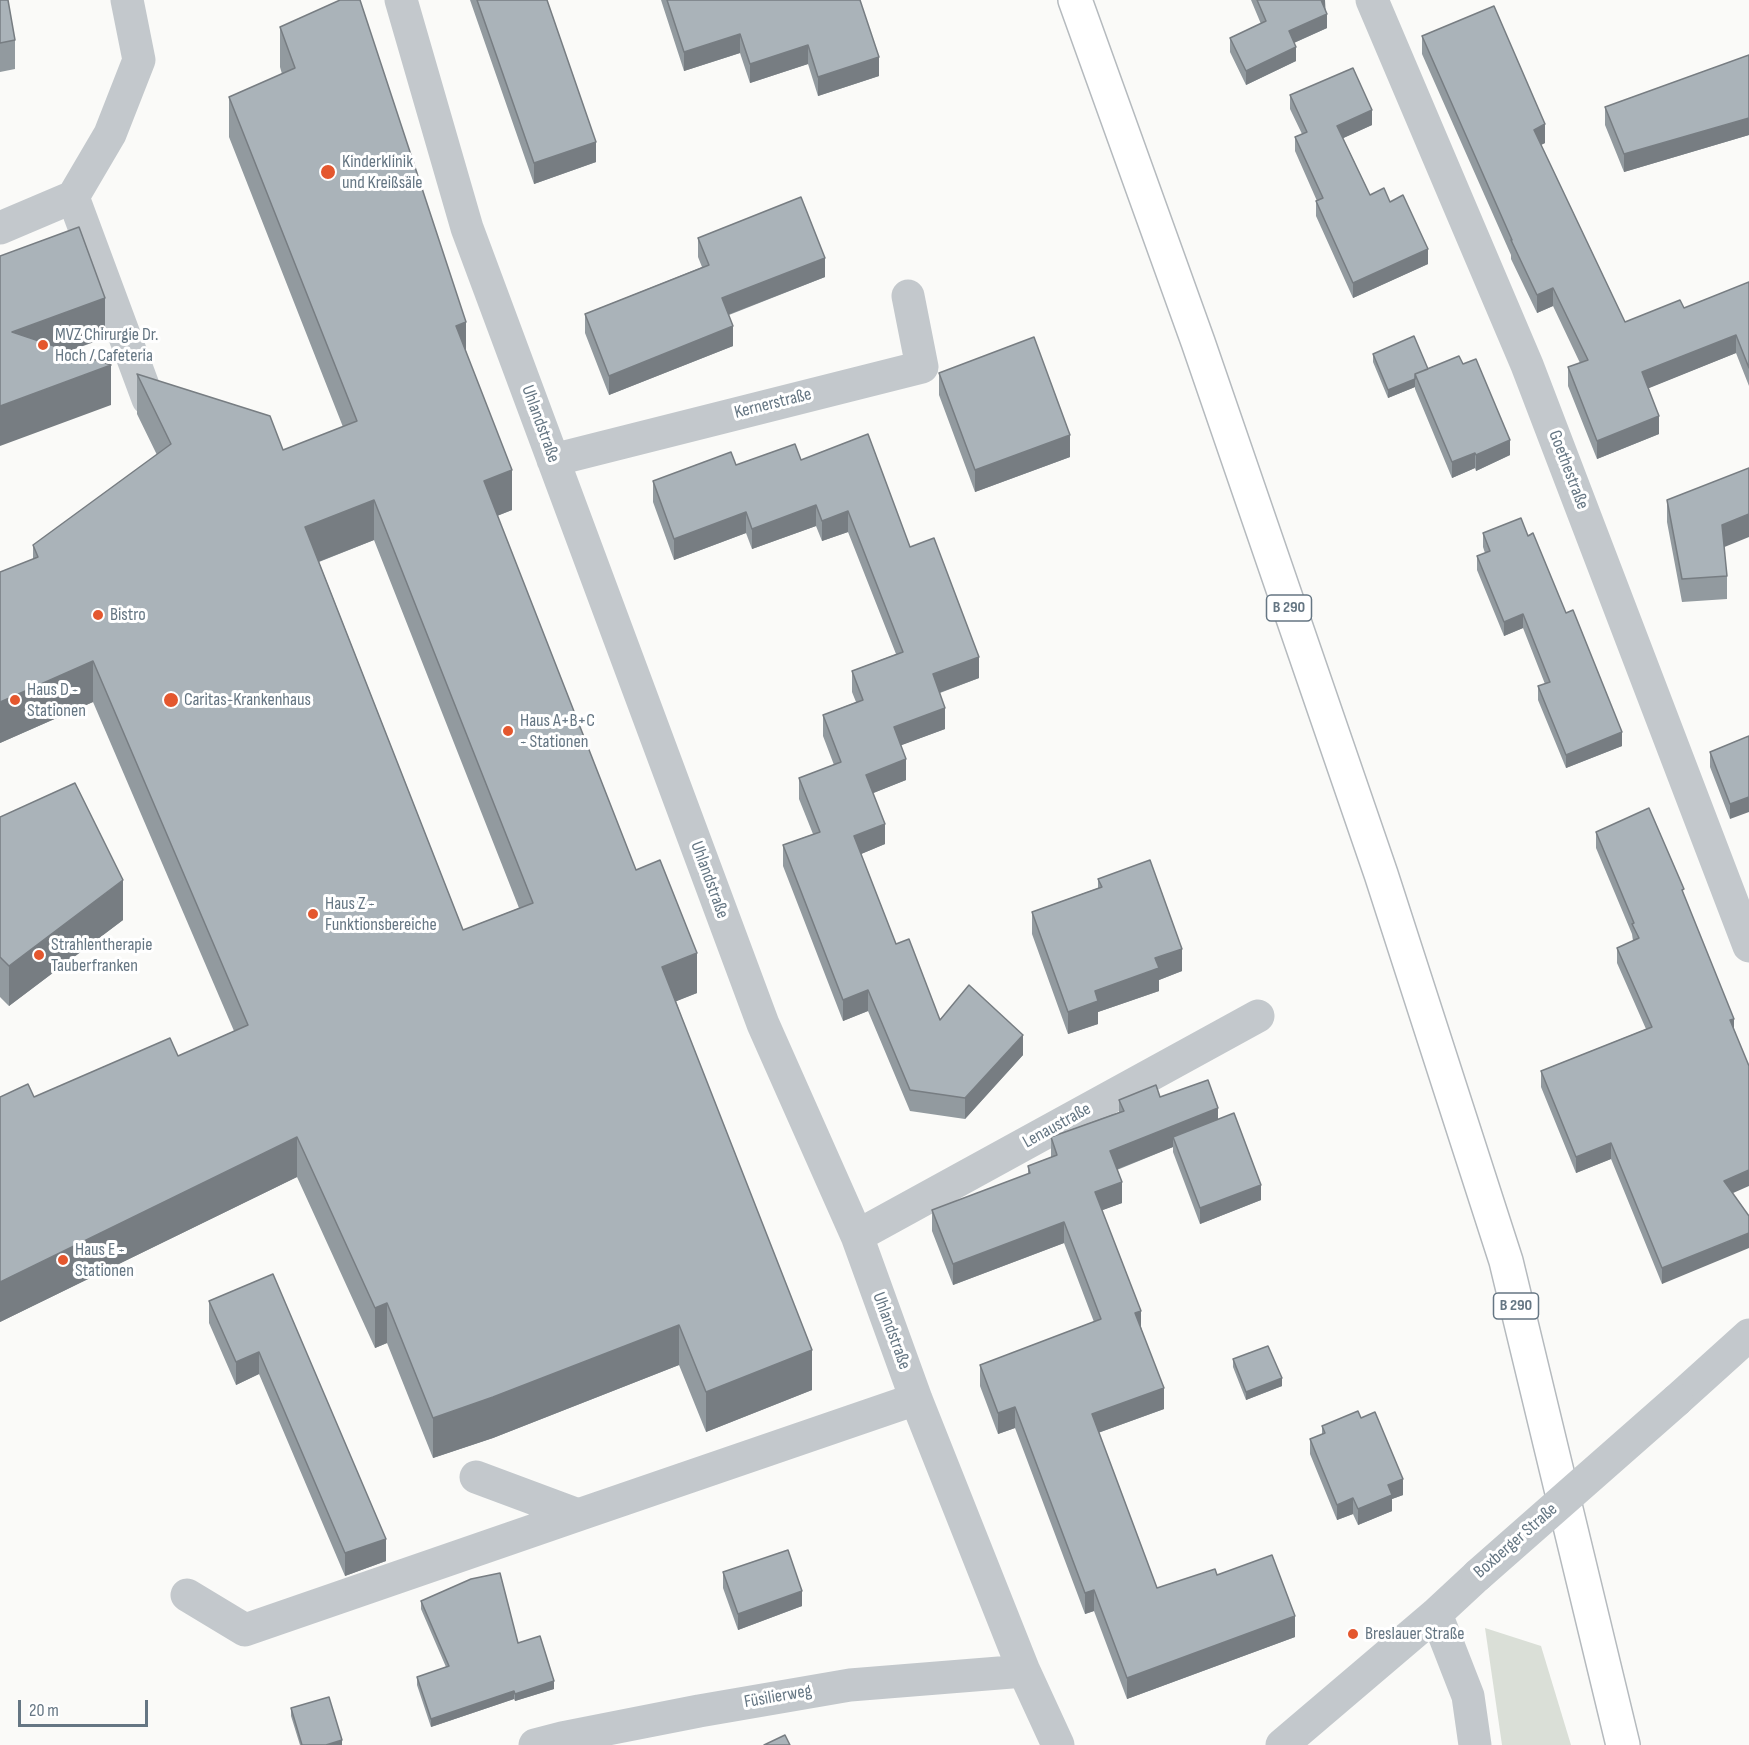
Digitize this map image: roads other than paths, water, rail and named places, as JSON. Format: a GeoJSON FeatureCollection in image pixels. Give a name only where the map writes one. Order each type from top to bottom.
{"type":"FeatureCollection","features":[{"type":"Feature","properties":{"kind":"main road","name":"B 290"},"geometry":{"type":"LineString","coordinates":[[1075,0],[1198,342],[1381,874],[1506,1261],[1623,1745]]}},
{"type":"Feature","properties":{"kind":"street"},"geometry":{"type":"LineString","coordinates":[[0,228],[73,197],[110,134],[139,60],[127,0]]}},
{"type":"Feature","properties":{"kind":"street","name":"Uhlandstraße"},"geometry":{"type":"LineString","coordinates":[[401,0],[467,228],[763,1024],[857,1236],[916,1399],[1024,1671],[1058,1745]]}},
{"type":"Feature","properties":{"kind":"street","name":"Goethestraße"},"geometry":{"type":"LineString","coordinates":[[1372,0],[1527,364],[1749,946]]}},
{"type":"Feature","properties":{"kind":"street"},"geometry":{"type":"LineString","coordinates":[[73,197],[148,399]]}},
{"type":"Feature","properties":{"kind":"street","name":"Kernerstraße"},"geometry":{"type":"LineString","coordinates":[[554,460],[922,367],[908,296]]}},
{"type":"Feature","properties":{"kind":"street","name":"Lenaustraße"},"geometry":{"type":"LineString","coordinates":[[857,1236],[1258,1016]]}},
{"type":"Feature","properties":{"kind":"street","name":"Boxberger Straße"},"geometry":{"type":"LineString","coordinates":[[1282,1745],[1436,1614],[1749,1335]]}},
{"type":"Feature","properties":{"kind":"street"},"geometry":{"type":"LineString","coordinates":[[187,1595],[245,1630],[916,1399]]}},
{"type":"Feature","properties":{"kind":"street"},"geometry":{"type":"LineString","coordinates":[[477,1477],[578,1515]]}},
{"type":"Feature","properties":{"kind":"street"},"geometry":{"type":"LineString","coordinates":[[1436,1614],[1468,1696],[1475,1745]]}},
{"type":"Feature","properties":{"kind":"street","name":"Füsilierweg"},"geometry":{"type":"LineString","coordinates":[[535,1745],[699,1711],[850,1685],[1024,1671]]}},
{"type":"Feature","properties":{"kind":"place","name":"Kinderklinik und Kreißsäle"},"geometry":{"type":"Point","coordinates":[328,172]}},
{"type":"Feature","properties":{"kind":"place","name":"MVZ Chirurgie Dr. Hoch / Cafeteria"},"geometry":{"type":"Point","coordinates":[43,345]}},
{"type":"Feature","properties":{"kind":"place","name":"Bistro"},"geometry":{"type":"Point","coordinates":[98,615]}},
{"type":"Feature","properties":{"kind":"place","name":"Haus D - Stationen"},"geometry":{"type":"Point","coordinates":[15,700]}},
{"type":"Feature","properties":{"kind":"place","name":"Caritas-Krankenhaus"},"geometry":{"type":"Point","coordinates":[171,700]}},
{"type":"Feature","properties":{"kind":"place","name":"Haus A+B+C - Stationen"},"geometry":{"type":"Point","coordinates":[508,731]}},
{"type":"Feature","properties":{"kind":"place","name":"Haus Z - Funktionsbereiche"},"geometry":{"type":"Point","coordinates":[313,914]}},
{"type":"Feature","properties":{"kind":"place","name":"Strahlentherapie Tauberfranken"},"geometry":{"type":"Point","coordinates":[39,955]}},
{"type":"Feature","properties":{"kind":"place","name":"Haus E - Stationen"},"geometry":{"type":"Point","coordinates":[63,1260]}},
{"type":"Feature","properties":{"kind":"place","name":"Breslauer Straße"},"geometry":{"type":"Point","coordinates":[1353,1634]}}]}
